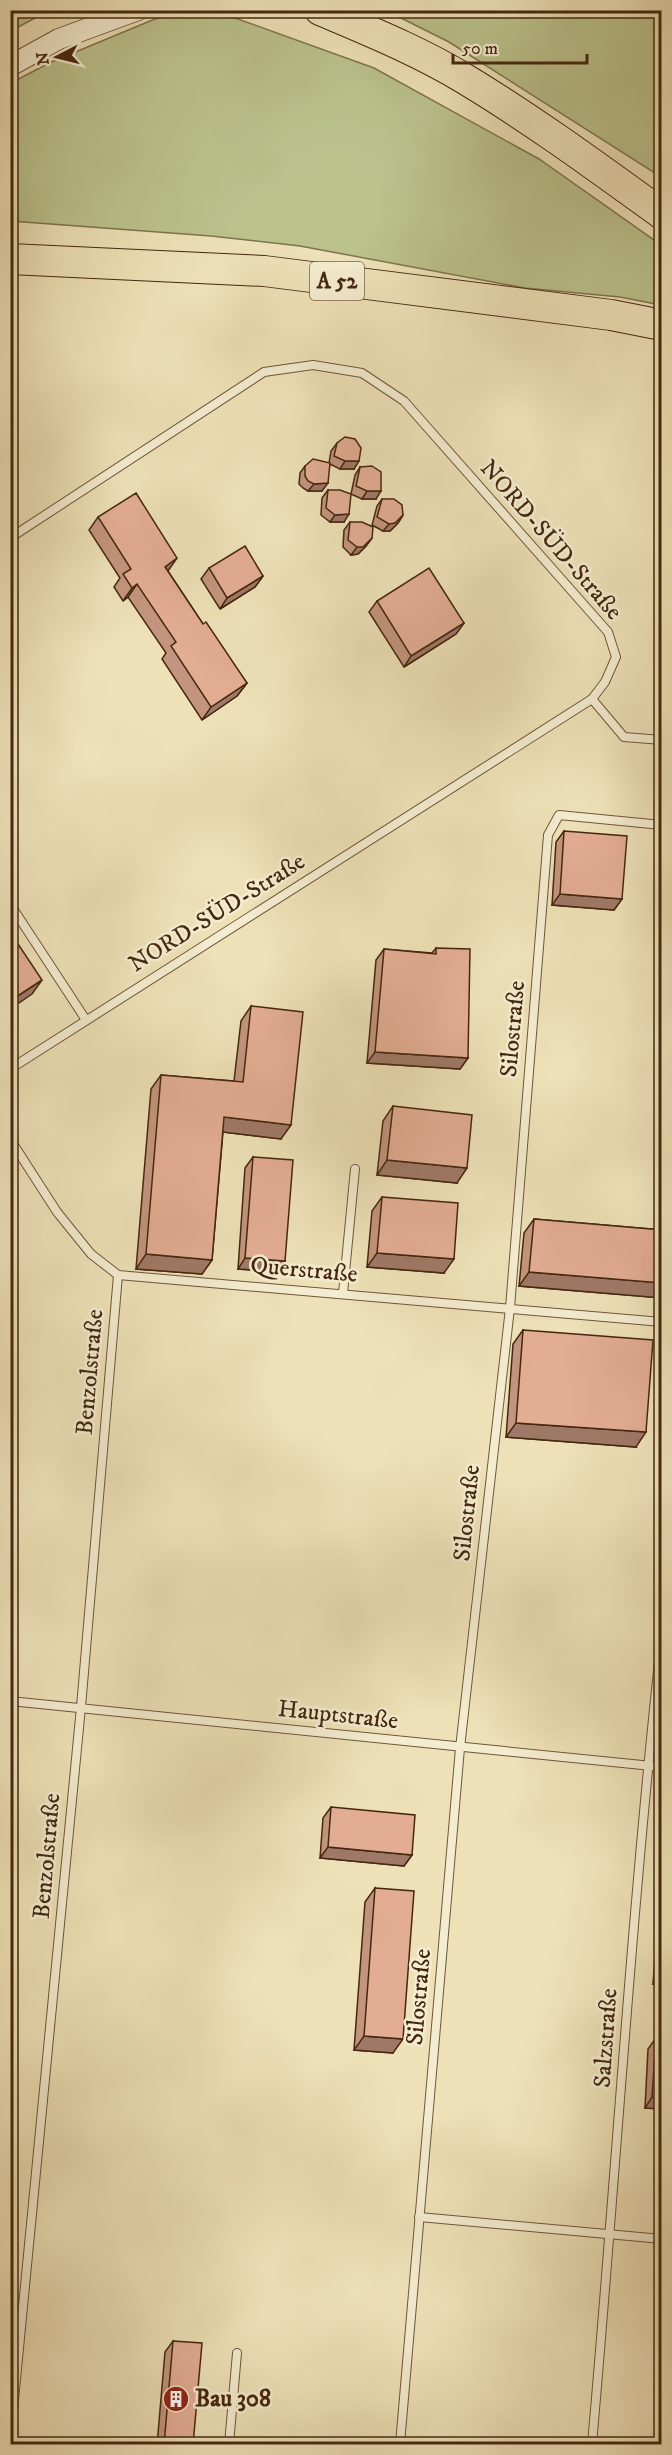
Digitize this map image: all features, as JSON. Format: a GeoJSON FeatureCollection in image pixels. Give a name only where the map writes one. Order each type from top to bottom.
{"type":"FeatureCollection","features":[{"type":"Feature","properties":{"kind":"highway"},"geometry":{"type":"LineString","coordinates":[[320,10],[375,33],[463,78],[550,134],[662,214]]}},
{"type":"Feature","properties":{"kind":"highway","name":"A 52"},"geometry":{"type":"LineString","coordinates":[[10,259],[264,271],[611,315],[662,325]]}},
{"type":"Feature","properties":{"kind":"street"},"geometry":{"type":"LineString","coordinates":[[10,66],[59,39],[138,10]]}},
{"type":"Feature","properties":{"kind":"lane","name":"NORD-SÜD-Straße"},"geometry":{"type":"LineString","coordinates":[[10,538],[264,372],[313,365],[362,373],[404,401],[608,632],[616,657],[605,682],[592,699],[10,1069]]}},
{"type":"Feature","properties":{"kind":"lane"},"geometry":{"type":"LineString","coordinates":[[592,699],[624,736],[662,740]]}},
{"type":"Feature","properties":{"kind":"lane","name":"Silostraße"},"geometry":{"type":"LineString","coordinates":[[400,2445],[460,1748],[510,1308],[548,835],[558,815],[662,825]]}},
{"type":"Feature","properties":{"kind":"lane"},"geometry":{"type":"LineString","coordinates":[[10,904],[86,1020]]}},
{"type":"Feature","properties":{"kind":"lane"},"geometry":{"type":"LineString","coordinates":[[10,1139],[57,1212],[91,1254],[118,1275]]}},
{"type":"Feature","properties":{"kind":"lane"},"geometry":{"type":"LineString","coordinates":[[343,1293],[355,1169]]}},
{"type":"Feature","properties":{"kind":"lane","name":"Querstraße"},"geometry":{"type":"LineString","coordinates":[[118,1275],[662,1322]]}},
{"type":"Feature","properties":{"kind":"lane","name":"Benzolstraße"},"geometry":{"type":"LineString","coordinates":[[10,2441],[81,1707],[118,1275]]}},
{"type":"Feature","properties":{"kind":"lane","name":"Salzstraße"},"geometry":{"type":"LineString","coordinates":[[592,2445],[611,2234],[647,1766],[662,1634]]}},
{"type":"Feature","properties":{"kind":"lane","name":"Hauptstraße"},"geometry":{"type":"LineString","coordinates":[[10,1701],[662,1767]]}},
{"type":"Feature","properties":{"kind":"lane"},"geometry":{"type":"LineString","coordinates":[[419,2217],[662,2240]]}},
{"type":"Feature","properties":{"kind":"lane"},"geometry":{"type":"LineString","coordinates":[[229,2445],[237,2353]]}},
{"type":"Feature","properties":{"kind":"green space"},"geometry":{"type":"Polygon","coordinates":[[[11,10],[48,10],[48,11],[11,31],[11,10]]]}},
{"type":"Feature","properties":{"kind":"green space"},"geometry":{"type":"Polygon","coordinates":[[[650,10],[661,14],[661,177],[449,42],[387,11],[650,10]]]}},
{"type":"Feature","properties":{"kind":"green space"},"geometry":{"type":"Polygon","coordinates":[[[174,11],[224,14],[374,68],[539,159],[661,245],[661,305],[620,297],[525,288],[300,246],[211,236],[11,221],[11,83],[49,63],[174,11]]]}},
{"type":"Feature","properties":{"kind":"building"},"geometry":{"type":"Polygon","coordinates":[[[345,437],[355,439],[361,448],[359,461],[345,461],[334,456],[337,443],[345,437]]]}},
{"type":"Feature","properties":{"kind":"building"},"geometry":{"type":"Polygon","coordinates":[[[313,459],[330,463],[328,483],[314,484],[308,481],[305,476],[305,466],[313,459]]]}},
{"type":"Feature","properties":{"kind":"building"},"geometry":{"type":"Polygon","coordinates":[[[372,466],[381,472],[381,491],[367,491],[356,486],[360,467],[372,466]]]}},
{"type":"Feature","properties":{"kind":"building"},"geometry":{"type":"Polygon","coordinates":[[[328,490],[340,490],[351,494],[349,514],[335,515],[326,508],[328,490]]]}},
{"type":"Feature","properties":{"kind":"building"},"geometry":{"type":"Polygon","coordinates":[[[136,493],[177,558],[165,567],[203,624],[206,622],[247,683],[211,707],[171,646],[176,642],[137,584],[132,588],[123,574],[131,569],[98,517],[136,493]]]}},
{"type":"Feature","properties":{"kind":"building"},"geometry":{"type":"Polygon","coordinates":[[[382,499],[394,499],[402,505],[403,515],[395,523],[389,524],[377,517],[382,499]]]}},
{"type":"Feature","properties":{"kind":"building"},"geometry":{"type":"Polygon","coordinates":[[[350,522],[362,522],[373,527],[372,538],[363,547],[357,547],[348,540],[350,522]]]}},
{"type":"Feature","properties":{"kind":"building"},"geometry":{"type":"Polygon","coordinates":[[[245,546],[263,576],[227,598],[209,568],[245,546]]]}},
{"type":"Feature","properties":{"kind":"building"},"geometry":{"type":"Polygon","coordinates":[[[429,568],[464,623],[411,656],[377,601],[429,568]]]}},
{"type":"Feature","properties":{"kind":"building"},"geometry":{"type":"Polygon","coordinates":[[[564,831],[627,836],[622,899],[560,894],[564,831]]]}},
{"type":"Feature","properties":{"kind":"building"},"geometry":{"type":"Polygon","coordinates":[[[10,932],[42,980],[10,1001],[10,932]]]}},
{"type":"Feature","properties":{"kind":"building"},"geometry":{"type":"Polygon","coordinates":[[[436,948],[470,949],[468,1058],[375,1052],[384,949],[436,954],[436,948]]]}},
{"type":"Feature","properties":{"kind":"building"},"geometry":{"type":"Polygon","coordinates":[[[251,1006],[303,1012],[291,1125],[224,1117],[212,1260],[146,1254],[161,1075],[243,1082],[251,1006]]]}},
{"type":"Feature","properties":{"kind":"building"},"geometry":{"type":"Polygon","coordinates":[[[393,1106],[472,1115],[467,1168],[387,1160],[393,1106]]]}},
{"type":"Feature","properties":{"kind":"building"},"geometry":{"type":"Polygon","coordinates":[[[253,1157],[293,1160],[285,1261],[245,1258],[253,1157]]]}},
{"type":"Feature","properties":{"kind":"building"},"geometry":{"type":"Polygon","coordinates":[[[382,1197],[458,1203],[454,1259],[377,1253],[382,1197]]]}},
{"type":"Feature","properties":{"kind":"building"},"geometry":{"type":"Polygon","coordinates":[[[534,1219],[662,1230],[662,1283],[529,1272],[534,1219]]]}},
{"type":"Feature","properties":{"kind":"building"},"geometry":{"type":"Polygon","coordinates":[[[523,1330],[653,1340],[646,1432],[516,1423],[523,1330]]]}},
{"type":"Feature","properties":{"kind":"building"},"geometry":{"type":"Polygon","coordinates":[[[331,1807],[415,1815],[412,1855],[328,1847],[331,1807]]]}},
{"type":"Feature","properties":{"kind":"building"},"geometry":{"type":"Polygon","coordinates":[[[375,1888],[414,1891],[403,2039],[364,2036],[375,1888]]]}},
{"type":"Feature","properties":{"kind":"building"},"geometry":{"type":"Polygon","coordinates":[[[656,2038],[662,2039],[662,2098],[652,2097],[656,2038]]]}},
{"type":"Feature","properties":{"kind":"building"},"geometry":{"type":"Polygon","coordinates":[[[10,2059],[14,2059],[10,2109],[10,2059]]]}},
{"type":"Feature","properties":{"kind":"building","name":"Bau 308"},"geometry":{"type":"Polygon","coordinates":[[[173,2341],[202,2343],[193,2445],[164,2445],[173,2341]]]}},
{"type":"Feature","properties":{"kind":"place","name":"Bau 308"},"geometry":{"type":"Point","coordinates":[176,2399]}}]}
